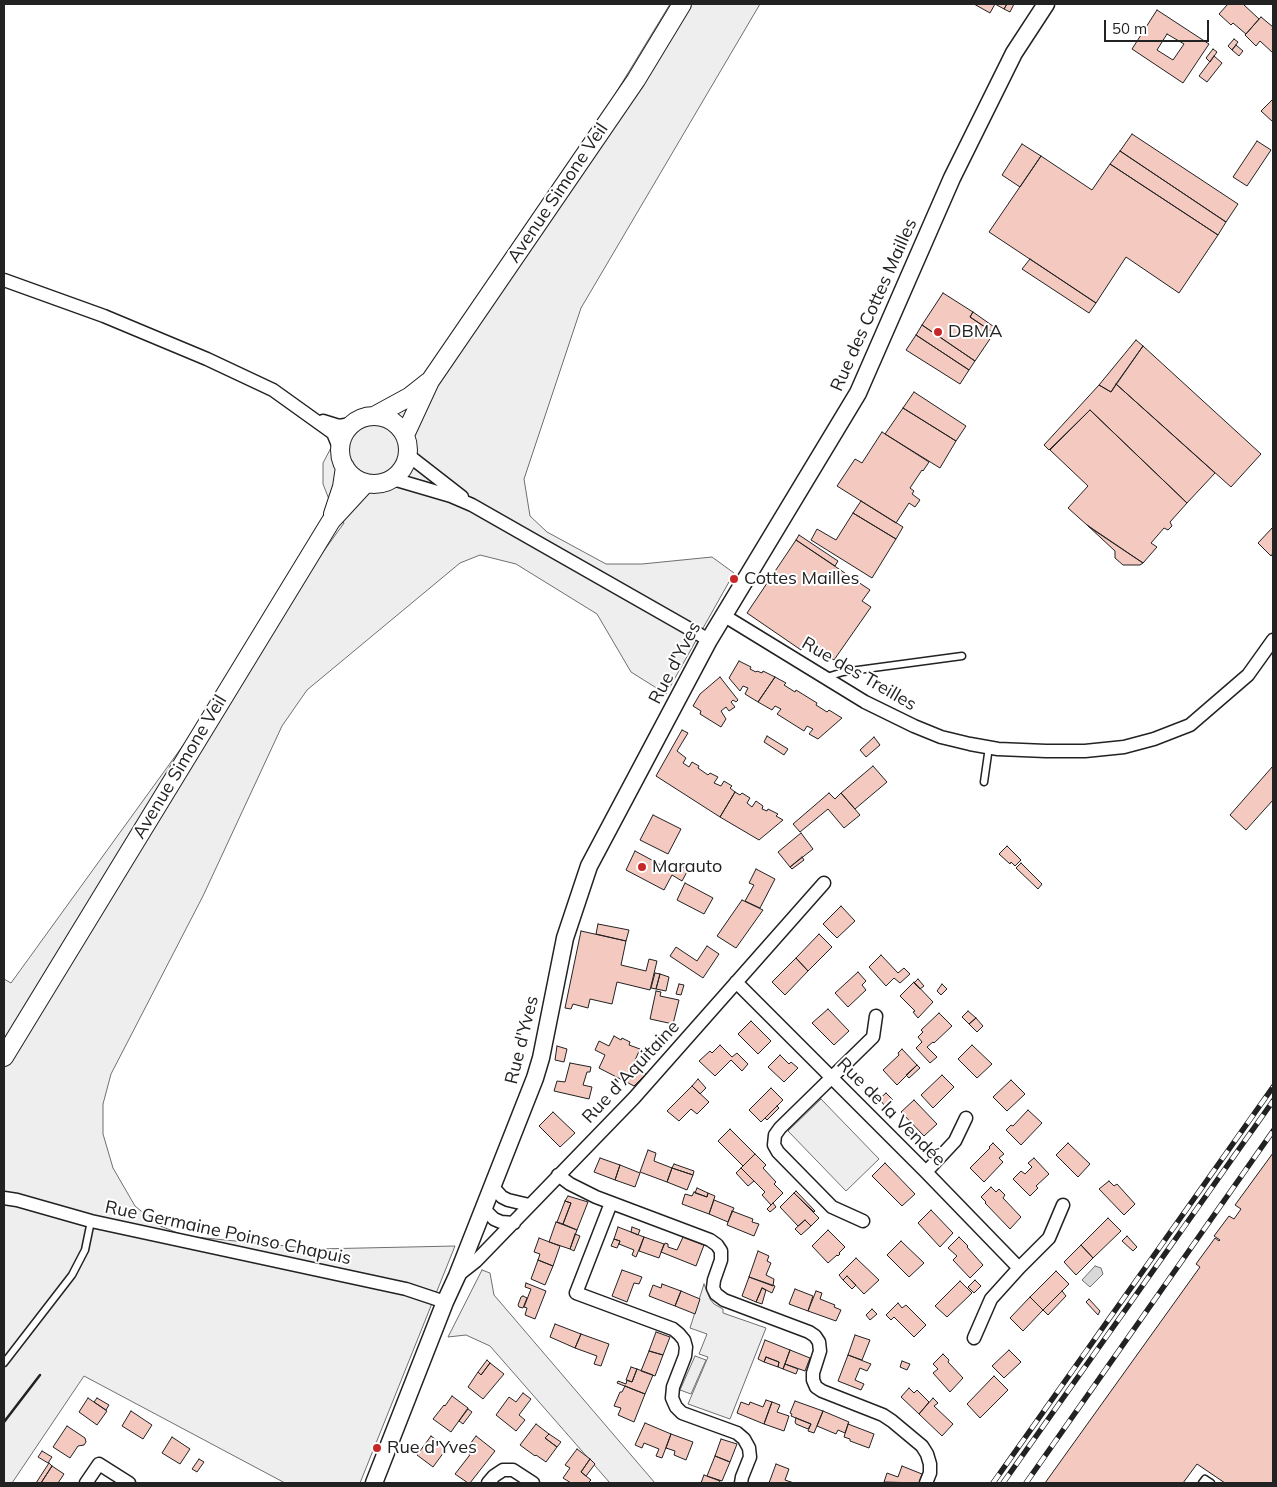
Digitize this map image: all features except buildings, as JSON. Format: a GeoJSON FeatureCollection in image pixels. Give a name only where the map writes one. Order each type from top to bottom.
{"type":"FeatureCollection","features":[{"type":"Feature","properties":{"kind":"main road","name":"Avenue Simone Veil"},"geometry":{"type":"LineString","coordinates":[[430,380],[636,80],[682,4]]}},
{"type":"Feature","properties":{"kind":"main road"},"geometry":{"type":"LineString","coordinates":[[331,521],[342,487],[344,435],[351,424],[358,419],[376,415],[409,397],[430,380]]}},
{"type":"Feature","properties":{"kind":"main road"},"geometry":{"type":"LineString","coordinates":[[405,435],[430,380]]}},
{"type":"Feature","properties":{"kind":"main road"},"geometry":{"type":"LineString","coordinates":[[342,459],[350,474],[357,480],[366,483],[386,482],[393,479],[400,472],[406,464],[408,455],[408,444],[405,435],[398,424],[390,419],[376,415]]}},
{"type":"Feature","properties":{"kind":"main road","name":"Avenue Simone Veil"},"geometry":{"type":"LineString","coordinates":[[4,1057],[331,521],[366,483]]}},
{"type":"Feature","properties":{"kind":"street","name":"Rue des Cottes Mailles"},"geometry":{"type":"LineString","coordinates":[[723,615],[858,393],[952,178],[1014,53],[1046,4]]}},
{"type":"Feature","properties":{"kind":"street"},"geometry":{"type":"LineString","coordinates":[[4,280],[104,316],[207,358],[273,390],[333,433],[342,459]]}},
{"type":"Feature","properties":{"kind":"street"},"geometry":{"type":"LineString","coordinates":[[311,417],[339,426],[351,424]]}},
{"type":"Feature","properties":{"kind":"street"},"geometry":{"type":"LineString","coordinates":[[408,455],[472,505]]}},
{"type":"Feature","properties":{"kind":"street"},"geometry":{"type":"LineString","coordinates":[[393,479],[451,496],[472,505],[709,640]]}},
{"type":"Feature","properties":{"kind":"street","name":"Rue d'Yves"},"geometry":{"type":"LineString","coordinates":[[374,1483],[535,1078],[541,1058],[564,938],[589,866],[723,615]]}},
{"type":"Feature","properties":{"kind":"street","name":"Rue des Treilles"},"geometry":{"type":"LineString","coordinates":[[723,615],[865,702],[914,726],[941,737],[989,747],[1046,751],[1085,751],[1124,747],[1154,739],[1190,725],[1248,675],[1273,640]]}},
{"type":"Feature","properties":{"kind":"street","name":"Rue d'Aquitaine"},"geometry":{"type":"LineString","coordinates":[[457,1276],[514,1223],[529,1205],[634,1098],[824,883]]}},
{"type":"Feature","properties":{"kind":"street","name":"Rue de la Vendée"},"geometry":{"type":"LineString","coordinates":[[736,982],[833,1077],[1019,1268]]}},
{"type":"Feature","properties":{"kind":"street"},"geometry":{"type":"LineString","coordinates":[[863,1221],[832,1208],[778,1152],[774,1145],[775,1135],[780,1128],[873,1037],[876,1016]]}},
{"type":"Feature","properties":{"kind":"street"},"geometry":{"type":"LineString","coordinates":[[926,1172],[955,1141],[966,1118]]}},
{"type":"Feature","properties":{"kind":"street"},"geometry":{"type":"LineString","coordinates":[[558,1175],[570,1184],[710,1240],[717,1245],[721,1251],[721,1260],[714,1280],[713,1288],[716,1294],[724,1300],[810,1332],[815,1336],[819,1342],[820,1351],[813,1373],[816,1387],[892,1420],[922,1446],[930,1464],[930,1473],[926,1483]]}},
{"type":"Feature","properties":{"kind":"street"},"geometry":{"type":"LineString","coordinates":[[492,1186],[502,1197],[529,1205]]}},
{"type":"Feature","properties":{"kind":"street","name":"Rue Germaine Poinso Chapuis"},"geometry":{"type":"LineString","coordinates":[[4,1198],[17,1200],[91,1222],[406,1289],[445,1302]]}},
{"type":"Feature","properties":{"kind":"street"},"geometry":{"type":"LineString","coordinates":[[611,1202],[571,1296],[673,1329],[679,1334],[684,1340],[686,1356],[673,1387],[672,1398],[676,1407],[682,1413],[737,1433],[744,1439],[750,1448],[750,1457],[741,1483]]}},
{"type":"Feature","properties":{"kind":"street"},"geometry":{"type":"LineString","coordinates":[[974,1338],[991,1299],[1049,1238],[1063,1205]]}},
{"type":"Feature","properties":{"kind":"street"},"geometry":{"type":"LineString","coordinates":[[484,1209],[494,1219],[501,1222],[514,1223]]}},
{"type":"Feature","properties":{"kind":"street"},"geometry":{"type":"LineString","coordinates":[[86,1483],[98,1464],[129,1483]]}},
{"type":"Feature","properties":{"kind":"street"},"geometry":{"type":"LineString","coordinates":[[488,1483],[503,1470],[513,1470],[533,1483]]}},
{"type":"Feature","properties":{"kind":"lane"},"geometry":{"type":"LineString","coordinates":[[826,677],[843,672],[962,656]]}},
{"type":"Feature","properties":{"kind":"lane"},"geometry":{"type":"LineString","coordinates":[[984,782],[989,747]]}},
{"type":"Feature","properties":{"kind":"lane"},"geometry":{"type":"LineString","coordinates":[[4,1363],[72,1275],[84,1250],[91,1222]]}},
{"type":"Feature","properties":{"kind":"lane"},"geometry":{"type":"LineString","coordinates":[[1202,1483],[1205,1479],[1211,1483]]}},
{"type":"Feature","properties":{"kind":"shaded area"},"geometry":{"type":"Polygon","coordinates":[[[670,4],[760,4],[581,308],[524,479],[530,516],[547,532],[606,564],[642,564],[712,557],[734,573],[666,694],[631,672],[597,614],[516,564],[480,555],[460,563],[307,690],[282,726],[203,896],[111,1074],[103,1104],[103,1134],[113,1168],[135,1206],[158,1225],[185,1236],[316,1249],[455,1246],[360,1483],[285,1483],[84,1376],[12,1483],[4,1483],[4,979],[11,983],[344,523],[332,507],[323,484],[323,463],[333,444],[367,416],[403,408],[441,380],[670,4]]]}},
{"type":"Feature","properties":{"kind":"shaded area"},"geometry":{"type":"Polygon","coordinates":[[[821,1099],[879,1159],[846,1191],[788,1131],[821,1099]]]}},
{"type":"Feature","properties":{"kind":"shaded area"},"geometry":{"type":"Polygon","coordinates":[[[1095,1266],[1101,1268],[1103,1274],[1090,1287],[1082,1280],[1095,1266]]]}},
{"type":"Feature","properties":{"kind":"shaded area"},"geometry":{"type":"Polygon","coordinates":[[[482,1270],[490,1273],[494,1295],[655,1483],[610,1483],[490,1346],[466,1335],[448,1337],[482,1270]]]}},
{"type":"Feature","properties":{"kind":"shaded area"},"geometry":{"type":"Polygon","coordinates":[[[704,1284],[710,1299],[714,1304],[723,1309],[723,1313],[766,1328],[730,1419],[688,1404],[708,1357],[699,1354],[707,1334],[690,1328],[704,1284]]]}},
{"type":"Feature","properties":{"kind":"shaded area"},"geometry":{"type":"Polygon","coordinates":[[[695,1356],[706,1360],[691,1394],[680,1390],[695,1356]]]}},
{"type":"Feature","properties":{"kind":"railway"},"geometry":{"type":"LineString","coordinates":[[993,1483],[1273,1087]]}},
{"type":"Feature","properties":{"kind":"railway"},"geometry":{"type":"LineString","coordinates":[[1003,1483],[1273,1101]]}},
{"type":"Feature","properties":{"kind":"railway"},"geometry":{"type":"LineString","coordinates":[[1026,1483],[1273,1131]]}},
{"type":"Feature","properties":{"kind":"wall"},"geometry":{"type":"LineString","coordinates":[[4,1422],[40,1375]]}},
{"type":"Feature","properties":{"kind":"place","name":"DBMA"},"geometry":{"type":"Point","coordinates":[938,332]}},
{"type":"Feature","properties":{"kind":"place","name":"Cottes Mailles"},"geometry":{"type":"Point","coordinates":[734,579]}},
{"type":"Feature","properties":{"kind":"place","name":"Marauto"},"geometry":{"type":"Point","coordinates":[642,867]}},
{"type":"Feature","properties":{"kind":"place","name":"Rue d'Yves"},"geometry":{"type":"Point","coordinates":[377,1448]}}]}
